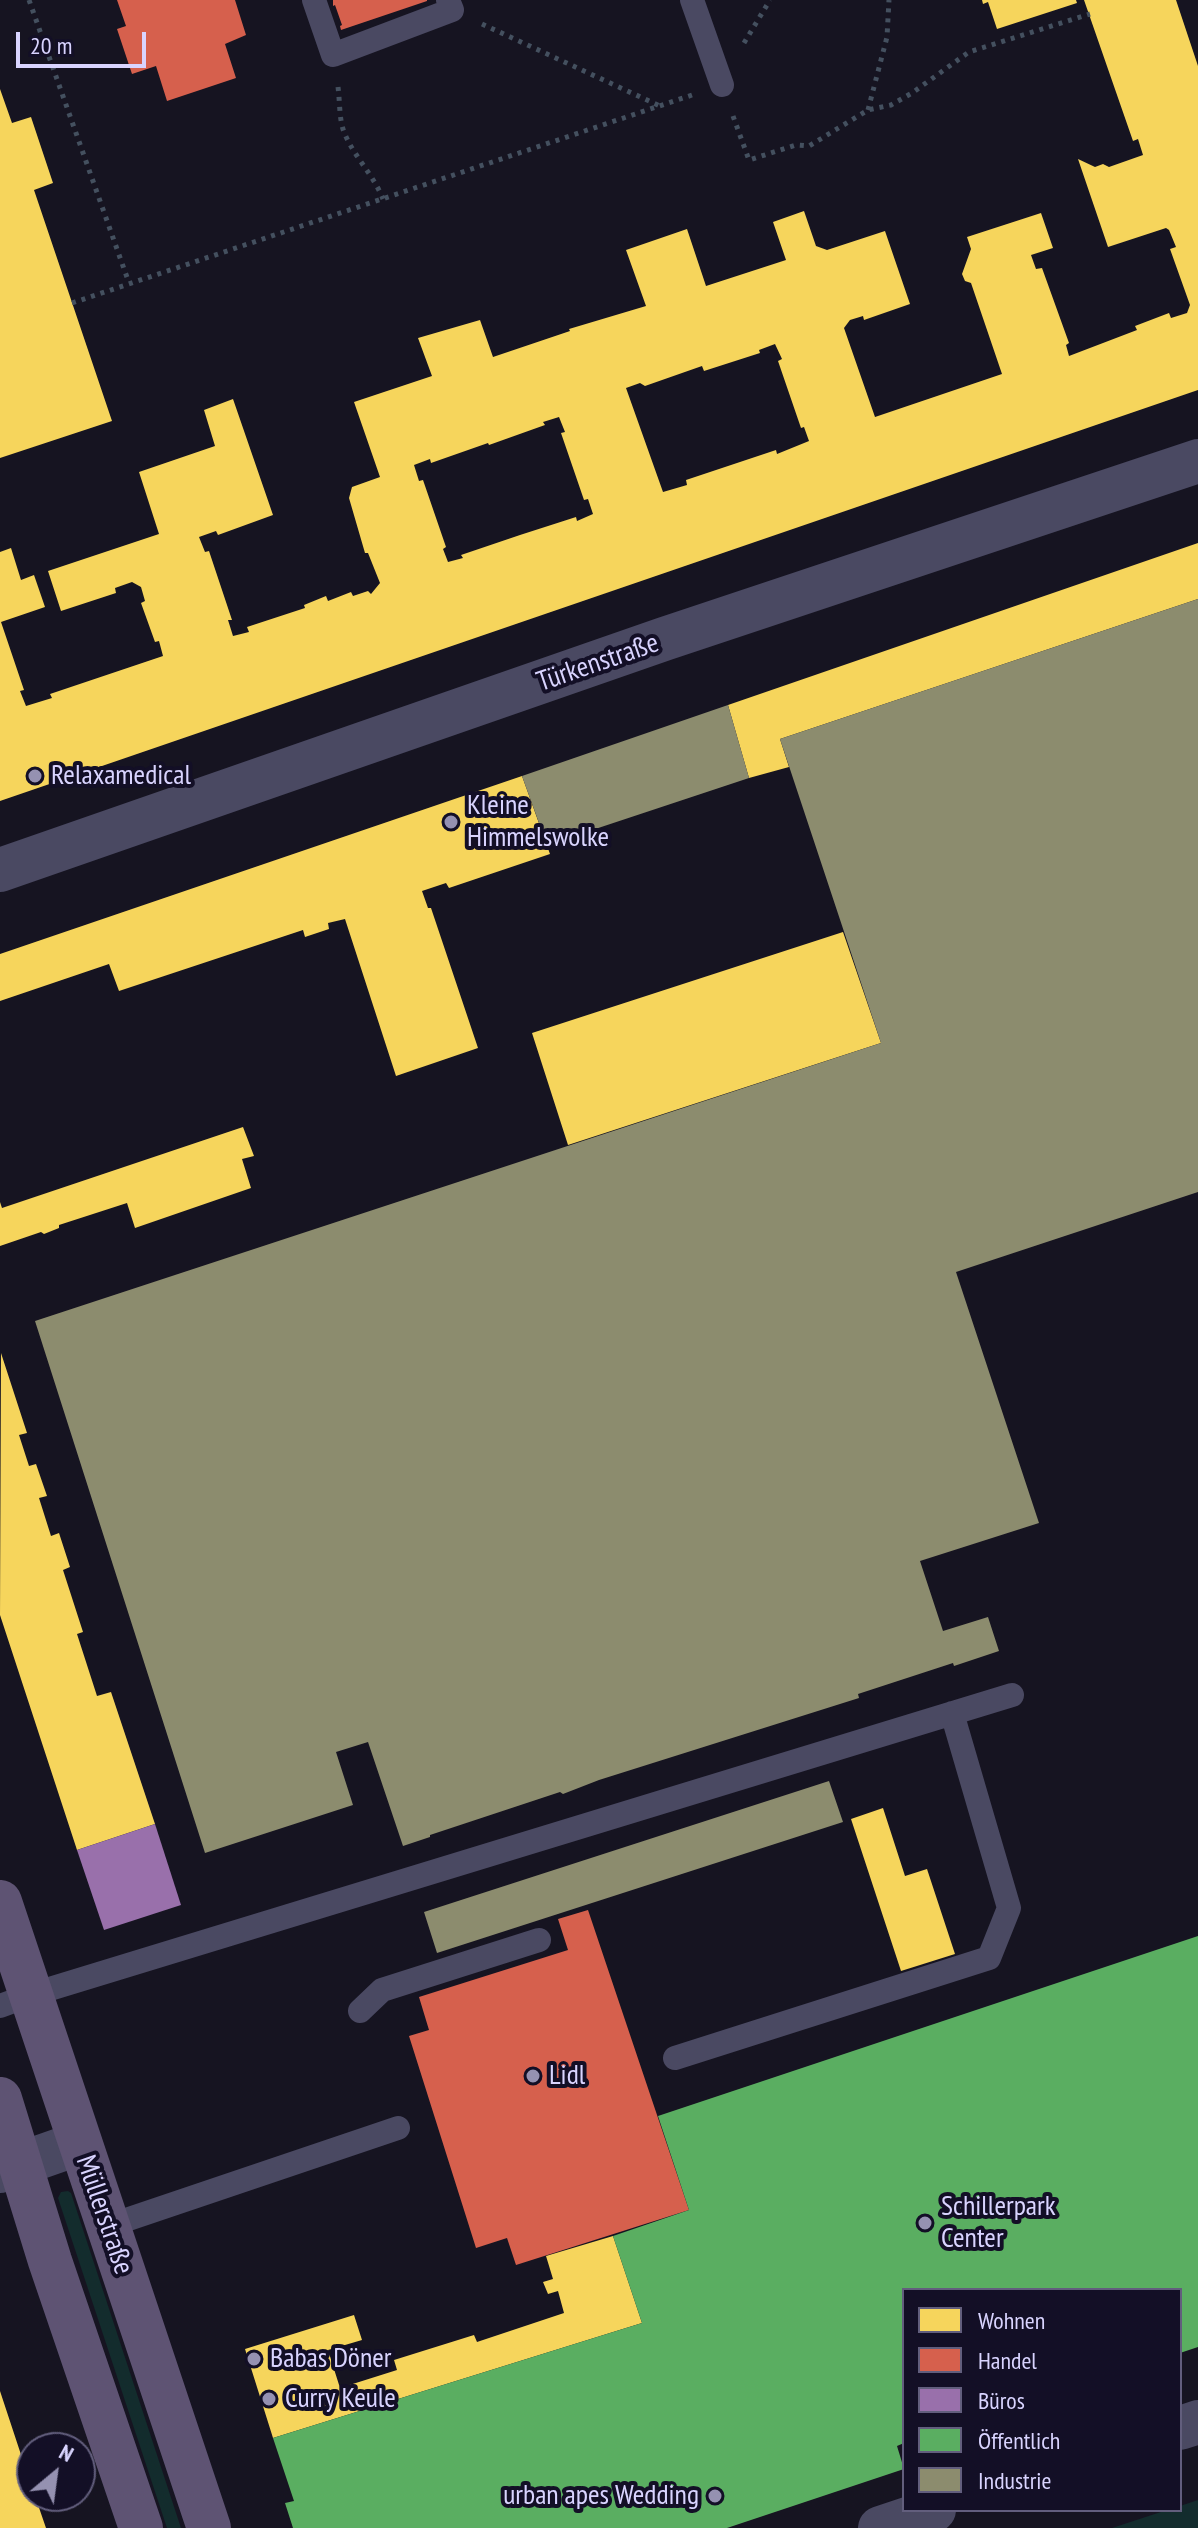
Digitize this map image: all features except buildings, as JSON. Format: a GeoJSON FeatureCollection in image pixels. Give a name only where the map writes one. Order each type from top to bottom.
{"type":"FeatureCollection","features":[{"type":"Feature","properties":{"kind":"main road","name":"Müllerstraße"},"geometry":{"type":"LineString","coordinates":[[0,1902],[15,2000],[80,2143],[209,2528]]}},
{"type":"Feature","properties":{"kind":"main road"},"geometry":{"type":"LineString","coordinates":[[0,2099],[11,2167],[50,2261],[141,2528]]}},
{"type":"Feature","properties":{"kind":"street","name":"Türkenstraße"},"geometry":{"type":"LineString","coordinates":[[0,870],[664,639],[1198,461]]}},
{"type":"Feature","properties":{"kind":"street"},"geometry":{"type":"LineString","coordinates":[[11,2167],[80,2143]]}},
{"type":"Feature","properties":{"kind":"street"},"geometry":{"type":"LineString","coordinates":[[880,2528],[928,2512]]}},
{"type":"Feature","properties":{"kind":"lane"},"geometry":{"type":"LineString","coordinates":[[314,0],[333,55],[450,5]]}},
{"type":"Feature","properties":{"kind":"lane"},"geometry":{"type":"LineString","coordinates":[[692,0],[722,85]]}},
{"type":"Feature","properties":{"kind":"lane"},"geometry":{"type":"LineString","coordinates":[[15,2000],[1012,1695]]}},
{"type":"Feature","properties":{"kind":"lane"},"geometry":{"type":"LineString","coordinates":[[675,2058],[989,1958],[1009,1908],[952,1713]]}},
{"type":"Feature","properties":{"kind":"lane"},"geometry":{"type":"LineString","coordinates":[[360,2011],[382,1990],[539,1940]]}},
{"type":"Feature","properties":{"kind":"lane"},"geometry":{"type":"LineString","coordinates":[[108,2226],[398,2128]]}},
{"type":"Feature","properties":{"kind":"path"},"geometry":{"type":"LineString","coordinates":[[29,0],[129,283]]}},
{"type":"Feature","properties":{"kind":"path"},"geometry":{"type":"LineString","coordinates":[[868,110],[887,37],[889,0]]}},
{"type":"Feature","properties":{"kind":"path"},"geometry":{"type":"LineString","coordinates":[[450,5],[660,106]]}},
{"type":"Feature","properties":{"kind":"path"},"geometry":{"type":"LineString","coordinates":[[72,303],[722,85],[749,160],[796,145],[809,146],[868,110],[891,105],[912,93],[969,52],[1090,14]]}},
{"type":"Feature","properties":{"kind":"path"},"geometry":{"type":"LineString","coordinates":[[333,55],[343,130],[356,155],[375,178],[383,199]]}},
{"type":"Feature","properties":{"kind":"green space"},"geometry":{"type":"Polygon","coordinates":[[[68,2191],[181,2528],[167,2528],[58,2198],[61,2192],[68,2191]]]}},
{"type":"Feature","properties":{"kind":"green space"},"geometry":{"type":"Polygon","coordinates":[[[1198,2500],[1198,2528],[1112,2528],[1161,2512],[1182,2512],[1182,2505],[1198,2500]]]}},
{"type":"Feature","properties":{"kind":"place","name":"Relaxamedical"},"geometry":{"type":"Point","coordinates":[35,776]}},
{"type":"Feature","properties":{"kind":"place","name":"Kleine Himmelswolke"},"geometry":{"type":"Point","coordinates":[451,822]}},
{"type":"Feature","properties":{"kind":"place","name":"Lidl"},"geometry":{"type":"Point","coordinates":[533,2076]}},
{"type":"Feature","properties":{"kind":"place","name":"Schillerpark Center"},"geometry":{"type":"Point","coordinates":[925,2223]}},
{"type":"Feature","properties":{"kind":"place","name":"Babas Döner"},"geometry":{"type":"Point","coordinates":[254,2359]}},
{"type":"Feature","properties":{"kind":"place","name":"Curry Keule"},"geometry":{"type":"Point","coordinates":[269,2399]}},
{"type":"Feature","properties":{"kind":"place","name":"urban apes Wedding"},"geometry":{"type":"Point","coordinates":[715,2496]}}]}
